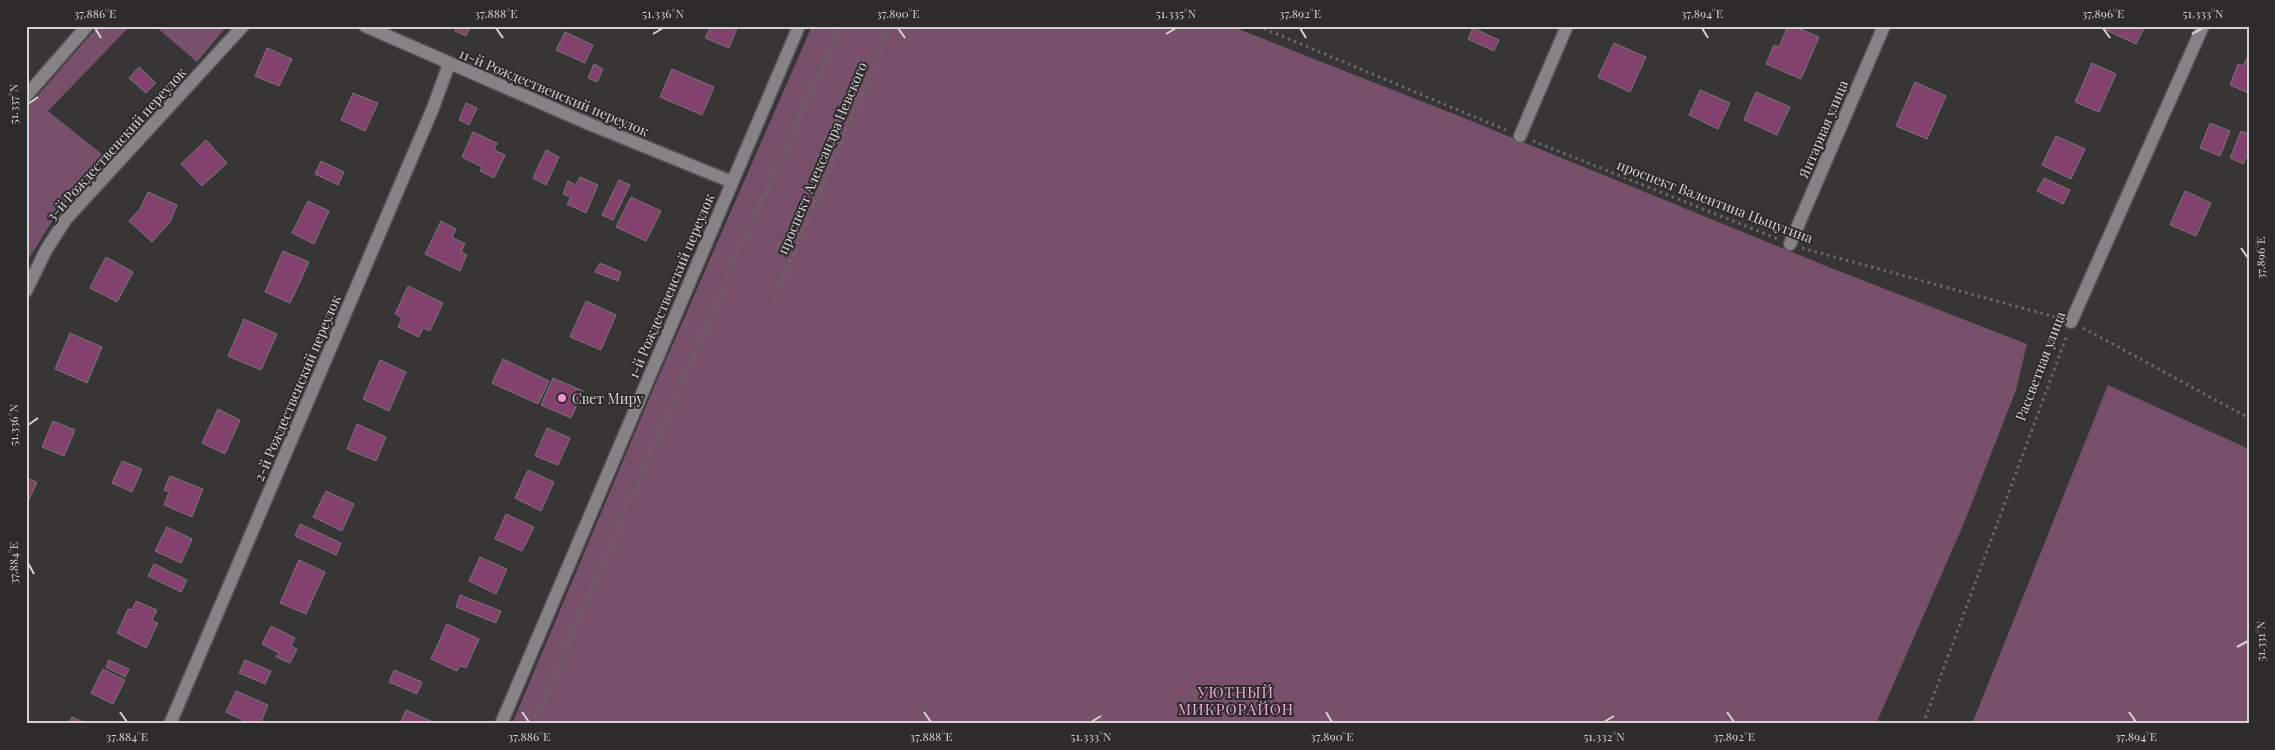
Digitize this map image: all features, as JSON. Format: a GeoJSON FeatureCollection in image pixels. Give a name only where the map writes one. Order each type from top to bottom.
{"type":"FeatureCollection","features":[{"type":"Feature","properties":{"kind":"street"},"geometry":{"type":"LineString","coordinates":[[26,96],[87,26]]}},
{"type":"Feature","properties":{"kind":"street","name":"3-й Рождественский переулок"},"geometry":{"type":"LineString","coordinates":[[26,291],[46,250],[66,220],[243,26]]}},
{"type":"Feature","properties":{"kind":"street","name":"11-й Рождественский переулок"},"geometry":{"type":"LineString","coordinates":[[366,26],[449,64],[732,182]]}},
{"type":"Feature","properties":{"kind":"street","name":"1-й Рождественский переулок"},"geometry":{"type":"LineString","coordinates":[[500,724],[799,26]]}},
{"type":"Feature","properties":{"kind":"street"},"geometry":{"type":"LineString","coordinates":[[1520,136],[1567,26]]}},
{"type":"Feature","properties":{"kind":"street","name":"Янтарная улица"},"geometry":{"type":"LineString","coordinates":[[1790,244],[1884,26]]}},
{"type":"Feature","properties":{"kind":"street","name":"Рассветная улица"},"geometry":{"type":"LineString","coordinates":[[2071,322],[2203,26]]}},
{"type":"Feature","properties":{"kind":"street","name":"2-й Рождественский переулок"},"geometry":{"type":"LineString","coordinates":[[170,724],[433,108],[449,64]]}},
{"type":"Feature","properties":{"kind":"path"},"geometry":{"type":"LineString","coordinates":[[533,724],[713,310],[840,26]]}},
{"type":"Feature","properties":{"kind":"path","name":"проспект Александра Невского"},"geometry":{"type":"LineString","coordinates":[[774,298],[891,26]]}},
{"type":"Feature","properties":{"kind":"path","name":"проспект Валентина Цыцугина"},"geometry":{"type":"LineString","coordinates":[[1258,26],[1520,136],[1790,244],[2071,322],[2249,418]]}},
{"type":"Feature","properties":{"kind":"path","name":"Рассветная улица"},"geometry":{"type":"LineString","coordinates":[[1923,724],[2071,322]]}},
{"type":"Feature","properties":{"kind":"shaded area"},"geometry":{"type":"Polygon","coordinates":[[[98,26],[130,26],[48,111],[107,158],[60,209],[26,263],[26,109],[98,26]]]}},
{"type":"Feature","properties":{"kind":"shaded area"},"geometry":{"type":"Polygon","coordinates":[[[155,26],[227,26],[197,62],[155,26]]]}},
{"type":"Feature","properties":{"kind":"shaded area"},"geometry":{"type":"Polygon","coordinates":[[[812,26],[1231,26],[1459,116],[1826,266],[2027,344],[2016,390],[1964,523],[1876,724],[512,724],[655,385],[812,26]]]}},
{"type":"Feature","properties":{"kind":"shaded area"},"geometry":{"type":"Polygon","coordinates":[[[2108,385],[2249,449],[2249,724],[1972,724],[2108,385]]]}},
{"type":"Feature","properties":{"kind":"building"},"geometry":{"type":"Polygon","coordinates":[[[458,26],[470,26],[466,36],[455,31],[458,26]]]}},
{"type":"Feature","properties":{"kind":"building"},"geometry":{"type":"Polygon","coordinates":[[[711,26],[738,26],[729,48],[705,38],[711,26]]]}},
{"type":"Feature","properties":{"kind":"building"},"geometry":{"type":"Polygon","coordinates":[[[1788,26],[1793,26],[1819,37],[1801,79],[1766,64],[1774,45],[1779,47],[1788,26]]]}},
{"type":"Feature","properties":{"kind":"building"},"geometry":{"type":"Polygon","coordinates":[[[2107,26],[2145,26],[2136,44],[2106,30],[2107,26]]]}},
{"type":"Feature","properties":{"kind":"building"},"geometry":{"type":"Polygon","coordinates":[[[1473,28],[1499,40],[1494,51],[1468,39],[1473,28]]]}},
{"type":"Feature","properties":{"kind":"building"},"geometry":{"type":"Polygon","coordinates":[[[565,32],[593,45],[585,63],[556,50],[565,32]]]}},
{"type":"Feature","properties":{"kind":"building"},"geometry":{"type":"Polygon","coordinates":[[[1614,43],[1646,57],[1630,92],[1598,77],[1614,43]]]}},
{"type":"Feature","properties":{"kind":"building"},"geometry":{"type":"Polygon","coordinates":[[[267,48],[292,59],[279,86],[255,76],[267,48]]]}},
{"type":"Feature","properties":{"kind":"building"},"geometry":{"type":"Polygon","coordinates":[[[2249,54],[2249,93],[2230,85],[2238,64],[2243,66],[2249,54]]]}},
{"type":"Feature","properties":{"kind":"building"},"geometry":{"type":"Polygon","coordinates":[[[2092,63],[2116,74],[2099,112],[2075,102],[2092,63]]]}},
{"type":"Feature","properties":{"kind":"building"},"geometry":{"type":"Polygon","coordinates":[[[594,64],[603,69],[597,82],[588,78],[594,64]]]}},
{"type":"Feature","properties":{"kind":"building"},"geometry":{"type":"Polygon","coordinates":[[[139,67],[156,83],[146,93],[129,78],[139,67]]]}},
{"type":"Feature","properties":{"kind":"building"},"geometry":{"type":"Polygon","coordinates":[[[672,69],[714,87],[702,115],[660,97],[672,69]]]}},
{"type":"Feature","properties":{"kind":"building"},"geometry":{"type":"Polygon","coordinates":[[[1915,82],[1946,96],[1927,139],[1896,126],[1915,82]]]}},
{"type":"Feature","properties":{"kind":"building"},"geometry":{"type":"Polygon","coordinates":[[[1700,90],[1730,103],[1718,129],[1689,115],[1700,90]]]}},
{"type":"Feature","properties":{"kind":"building"},"geometry":{"type":"Polygon","coordinates":[[[1756,92],[1790,107],[1777,135],[1744,120],[1756,92]]]}},
{"type":"Feature","properties":{"kind":"building"},"geometry":{"type":"Polygon","coordinates":[[[353,93],[378,103],[365,131],[341,120],[353,93]]]}},
{"type":"Feature","properties":{"kind":"building"},"geometry":{"type":"Polygon","coordinates":[[[466,103],[477,108],[469,125],[459,120],[466,103]]]}},
{"type":"Feature","properties":{"kind":"building"},"geometry":{"type":"Polygon","coordinates":[[[2210,123],[2230,131],[2220,156],[2200,148],[2210,123]]]}},
{"type":"Feature","properties":{"kind":"building"},"geometry":{"type":"Polygon","coordinates":[[[2241,131],[2249,134],[2249,151],[2243,164],[2230,158],[2241,131]]]}},
{"type":"Feature","properties":{"kind":"building"},"geometry":{"type":"Polygon","coordinates":[[[473,132],[497,143],[494,150],[505,155],[494,178],[480,171],[482,167],[462,157],[473,132]]]}},
{"type":"Feature","properties":{"kind":"building"},"geometry":{"type":"Polygon","coordinates":[[[2056,136],[2085,149],[2071,179],[2042,165],[2056,136]]]}},
{"type":"Feature","properties":{"kind":"building"},"geometry":{"type":"Polygon","coordinates":[[[206,140],[227,163],[202,186],[181,164],[206,140]]]}},
{"type":"Feature","properties":{"kind":"building"},"geometry":{"type":"Polygon","coordinates":[[[546,150],[559,157],[546,185],[533,178],[546,150]]]}},
{"type":"Feature","properties":{"kind":"building"},"geometry":{"type":"Polygon","coordinates":[[[321,161],[344,172],[338,185],[315,174],[321,161]]]}},
{"type":"Feature","properties":{"kind":"building"},"geometry":{"type":"Polygon","coordinates":[[[580,177],[598,185],[586,213],[567,204],[571,197],[563,194],[568,181],[576,185],[580,177]]]}},
{"type":"Feature","properties":{"kind":"building"},"geometry":{"type":"Polygon","coordinates":[[[2044,178],[2070,190],[2063,204],[2037,191],[2044,178]]]}},
{"type":"Feature","properties":{"kind":"building"},"geometry":{"type":"Polygon","coordinates":[[[619,180],[630,185],[613,220],[602,215],[619,180]]]}},
{"type":"Feature","properties":{"kind":"building"},"geometry":{"type":"Polygon","coordinates":[[[2185,191],[2211,203],[2196,236],[2170,225],[2185,191]]]}},
{"type":"Feature","properties":{"kind":"building"},"geometry":{"type":"Polygon","coordinates":[[[148,192],[177,205],[170,222],[152,242],[129,221],[140,209],[148,192]]]}},
{"type":"Feature","properties":{"kind":"building"},"geometry":{"type":"Polygon","coordinates":[[[631,197],[661,211],[646,241],[616,227],[631,197]]]}},
{"type":"Feature","properties":{"kind":"building"},"geometry":{"type":"Polygon","coordinates":[[[308,201],[329,211],[314,244],[292,233],[308,201]]]}},
{"type":"Feature","properties":{"kind":"building"},"geometry":{"type":"Polygon","coordinates":[[[441,221],[456,229],[452,237],[465,244],[461,252],[467,255],[460,271],[425,254],[441,221]]]}},
{"type":"Feature","properties":{"kind":"building"},"geometry":{"type":"Polygon","coordinates":[[[283,251],[309,262],[290,303],[265,292],[283,251]]]}},
{"type":"Feature","properties":{"kind":"building"},"geometry":{"type":"Polygon","coordinates":[[[106,257],[133,272],[117,302],[90,288],[106,257]]]}},
{"type":"Feature","properties":{"kind":"building"},"geometry":{"type":"Polygon","coordinates":[[[600,263],[621,272],[618,281],[595,272],[600,263]]]}},
{"type":"Feature","properties":{"kind":"building"},"geometry":{"type":"Polygon","coordinates":[[[408,286],[443,303],[430,331],[423,328],[419,337],[398,327],[402,318],[395,314],[408,286]]]}},
{"type":"Feature","properties":{"kind":"building"},"geometry":{"type":"Polygon","coordinates":[[[586,301],[616,315],[601,350],[570,337],[586,301]]]}},
{"type":"Feature","properties":{"kind":"building"},"geometry":{"type":"Polygon","coordinates":[[[244,319],[277,334],[261,370],[228,356],[244,319]]]}},
{"type":"Feature","properties":{"kind":"building"},"geometry":{"type":"Polygon","coordinates":[[[70,333],[102,347],[87,383],[55,369],[70,333]]]}},
{"type":"Feature","properties":{"kind":"building"},"geometry":{"type":"Polygon","coordinates":[[[503,359],[549,381],[538,404],[492,383],[503,359]]]}},
{"type":"Feature","properties":{"kind":"building"},"geometry":{"type":"Polygon","coordinates":[[[380,360],[406,372],[389,411],[363,399],[380,360]]]}},
{"type":"Feature","properties":{"kind":"building","name":"Свет Миру"},"geometry":{"type":"Polygon","coordinates":[[[553,378],[583,391],[571,418],[541,405],[553,378]]]}},
{"type":"Feature","properties":{"kind":"building"},"geometry":{"type":"Polygon","coordinates":[[[218,409],[240,420],[225,454],[202,443],[218,409]]]}},
{"type":"Feature","properties":{"kind":"building"},"geometry":{"type":"Polygon","coordinates":[[[53,421],[75,430],[64,456],[42,447],[53,421]]]}},
{"type":"Feature","properties":{"kind":"building"},"geometry":{"type":"Polygon","coordinates":[[[357,424],[386,437],[376,461],[347,449],[357,424]]]}},
{"type":"Feature","properties":{"kind":"building"},"geometry":{"type":"Polygon","coordinates":[[[547,428],[570,438],[558,465],[535,456],[547,428]]]}},
{"type":"Feature","properties":{"kind":"building"},"geometry":{"type":"Polygon","coordinates":[[[122,461],[142,469],[132,492],[112,483],[122,461]]]}},
{"type":"Feature","properties":{"kind":"building"},"geometry":{"type":"Polygon","coordinates":[[[528,470],[554,482],[541,511],[515,498],[528,470]]]}},
{"type":"Feature","properties":{"kind":"building"},"geometry":{"type":"Polygon","coordinates":[[[170,476],[203,489],[192,517],[164,505],[169,492],[164,490],[170,476]]]}},
{"type":"Feature","properties":{"kind":"building"},"geometry":{"type":"Polygon","coordinates":[[[26,478],[37,482],[26,506],[26,478]]]}},
{"type":"Feature","properties":{"kind":"building"},"geometry":{"type":"Polygon","coordinates":[[[326,491],[354,504],[342,531],[313,517],[326,491]]]}},
{"type":"Feature","properties":{"kind":"building"},"geometry":{"type":"Polygon","coordinates":[[[506,514],[534,527],[522,551],[495,539],[506,514]]]}},
{"type":"Feature","properties":{"kind":"building"},"geometry":{"type":"Polygon","coordinates":[[[300,524],[341,543],[336,555],[295,536],[300,524]]]}},
{"type":"Feature","properties":{"kind":"building"},"geometry":{"type":"Polygon","coordinates":[[[167,527],[192,539],[181,563],[155,551],[167,527]]]}},
{"type":"Feature","properties":{"kind":"building"},"geometry":{"type":"Polygon","coordinates":[[[480,557],[507,569],[496,594],[469,581],[480,557]]]}},
{"type":"Feature","properties":{"kind":"building"},"geometry":{"type":"Polygon","coordinates":[[[299,560],[325,572],[306,614],[280,603],[299,560]]]}},
{"type":"Feature","properties":{"kind":"building"},"geometry":{"type":"Polygon","coordinates":[[[154,564],[187,580],[181,592],[148,576],[154,564]]]}},
{"type":"Feature","properties":{"kind":"building"},"geometry":{"type":"Polygon","coordinates":[[[460,595],[501,611],[496,623],[456,607],[460,595]]]}},
{"type":"Feature","properties":{"kind":"building"},"geometry":{"type":"Polygon","coordinates":[[[136,601],[157,610],[152,620],[158,623],[146,648],[117,633],[128,609],[132,610],[136,601]]]}},
{"type":"Feature","properties":{"kind":"building"},"geometry":{"type":"Polygon","coordinates":[[[447,624],[479,639],[466,668],[460,666],[457,671],[431,659],[447,624]]]}},
{"type":"Feature","properties":{"kind":"building"},"geometry":{"type":"Polygon","coordinates":[[[271,626],[295,638],[291,646],[297,649],[290,663],[276,657],[279,653],[262,644],[271,626]]]}},
{"type":"Feature","properties":{"kind":"building"},"geometry":{"type":"Polygon","coordinates":[[[109,660],[129,669],[125,677],[106,667],[109,660]]]}},
{"type":"Feature","properties":{"kind":"building"},"geometry":{"type":"Polygon","coordinates":[[[245,660],[271,671],[265,684],[239,673],[245,660]]]}},
{"type":"Feature","properties":{"kind":"building"},"geometry":{"type":"Polygon","coordinates":[[[103,669],[125,680],[113,704],[91,693],[103,669]]]}},
{"type":"Feature","properties":{"kind":"building"},"geometry":{"type":"Polygon","coordinates":[[[394,670],[422,682],[417,694],[389,682],[394,670]]]}},
{"type":"Feature","properties":{"kind":"building"},"geometry":{"type":"Polygon","coordinates":[[[236,691],[268,705],[260,724],[242,724],[243,720],[226,712],[236,691]]]}},
{"type":"Feature","properties":{"kind":"building"},"geometry":{"type":"Polygon","coordinates":[[[406,710],[437,724],[400,724],[406,710]]]}},
{"type":"Feature","properties":{"kind":"building"},"geometry":{"type":"Polygon","coordinates":[[[72,717],[88,724],[69,724],[72,717]]]}},
{"type":"Feature","properties":{"kind":"place","name":"Свет Миру"},"geometry":{"type":"Point","coordinates":[562,398]}},
{"type":"Feature","properties":{"kind":"district","name":"УЮТНЫЙ МИКРОРАЙОН"},"geometry":{"type":"Point","coordinates":[1236,700]}}]}
